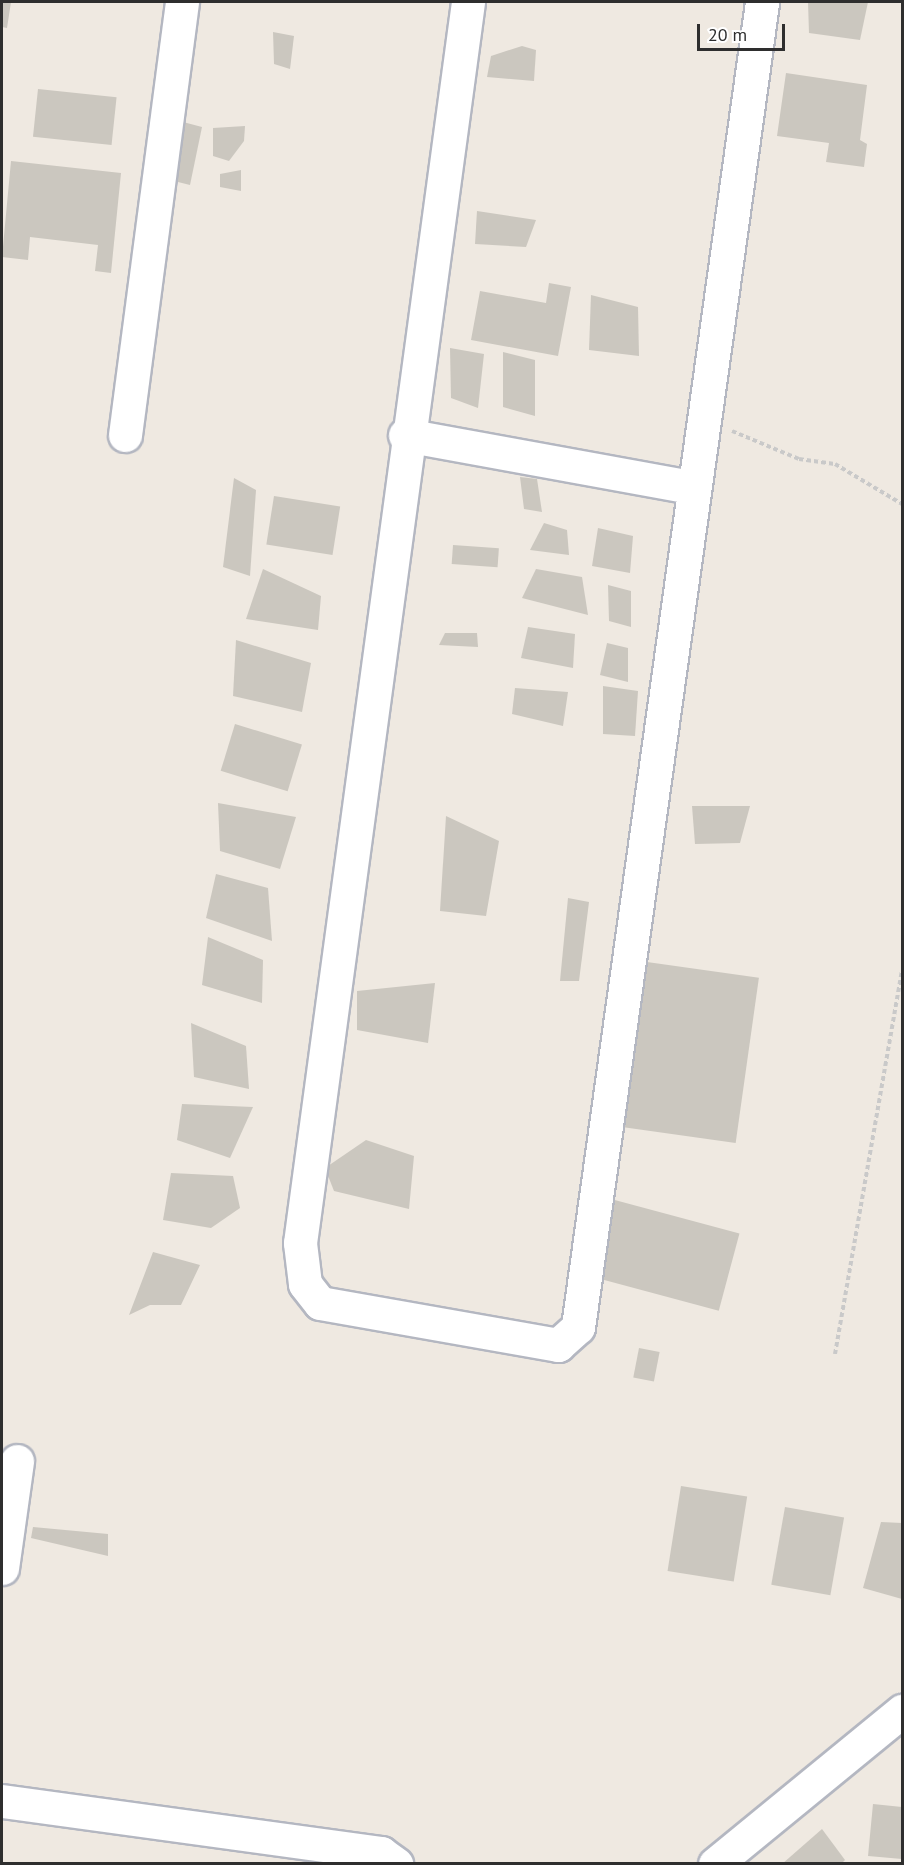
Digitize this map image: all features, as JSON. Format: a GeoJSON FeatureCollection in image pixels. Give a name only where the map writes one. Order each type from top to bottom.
{"type":"FeatureCollection","features":[{"type":"Feature","properties":{"kind":"street"},"geometry":{"type":"LineString","coordinates":[[125,435],[182,2]]}},
{"type":"Feature","properties":{"kind":"street"},"geometry":{"type":"LineString","coordinates":[[468,2],[405,435],[300,1243],[305,1284],[320,1303],[558,1345],[578,1327],[692,487],[762,2]]}},
{"type":"Feature","properties":{"kind":"street"},"geometry":{"type":"LineString","coordinates":[[405,435],[692,487]]}},
{"type":"Feature","properties":{"kind":"street"},"geometry":{"type":"LineString","coordinates":[[2,1568],[6,1509],[16,1461]]}},
{"type":"Feature","properties":{"kind":"street"},"geometry":{"type":"LineString","coordinates":[[715,1863],[903,1711]]}},
{"type":"Feature","properties":{"kind":"street"},"geometry":{"type":"LineString","coordinates":[[2,1802],[381,1853],[396,1863]]}},
{"type":"Feature","properties":{"kind":"path"},"geometry":{"type":"LineString","coordinates":[[699,442],[722,431],[745,433],[799,459],[835,465],[903,504]]}},
{"type":"Feature","properties":{"kind":"path"},"geometry":{"type":"LineString","coordinates":[[835,1354],[903,970]]}},
{"type":"Feature","properties":{"kind":"building"},"geometry":{"type":"Polygon","coordinates":[[[2,2],[11,2],[7,28],[2,27],[2,2]]]}},
{"type":"Feature","properties":{"kind":"building"},"geometry":{"type":"Polygon","coordinates":[[[808,2],[868,2],[860,40],[809,33],[808,2]]]}},
{"type":"Feature","properties":{"kind":"building"},"geometry":{"type":"Polygon","coordinates":[[[273,32],[294,36],[290,69],[274,64],[273,32]]]}},
{"type":"Feature","properties":{"kind":"building"},"geometry":{"type":"Polygon","coordinates":[[[522,46],[536,50],[534,81],[487,77],[491,56],[522,46]]]}},
{"type":"Feature","properties":{"kind":"building"},"geometry":{"type":"Polygon","coordinates":[[[786,73],[867,85],[860,140],[867,144],[864,167],[826,162],[829,143],[777,136],[786,73]]]}},
{"type":"Feature","properties":{"kind":"building"},"geometry":{"type":"Polygon","coordinates":[[[38,89],[117,97],[112,145],[33,137],[38,89]]]}},
{"type":"Feature","properties":{"kind":"building"},"geometry":{"type":"Polygon","coordinates":[[[183,122],[202,127],[190,185],[174,181],[183,122]]]}},
{"type":"Feature","properties":{"kind":"building"},"geometry":{"type":"Polygon","coordinates":[[[245,126],[244,141],[229,161],[213,156],[213,128],[245,126]]]}},
{"type":"Feature","properties":{"kind":"building"},"geometry":{"type":"Polygon","coordinates":[[[11,161],[121,173],[111,273],[95,271],[98,245],[30,237],[28,260],[2,257],[11,161]]]}},
{"type":"Feature","properties":{"kind":"building"},"geometry":{"type":"Polygon","coordinates":[[[241,170],[241,191],[220,187],[220,174],[241,170]]]}},
{"type":"Feature","properties":{"kind":"building"},"geometry":{"type":"Polygon","coordinates":[[[477,211],[536,220],[526,247],[475,244],[477,211]]]}},
{"type":"Feature","properties":{"kind":"building"},"geometry":{"type":"Polygon","coordinates":[[[549,283],[571,287],[558,356],[471,340],[480,291],[546,303],[549,283]]]}},
{"type":"Feature","properties":{"kind":"building"},"geometry":{"type":"Polygon","coordinates":[[[591,295],[638,307],[639,356],[589,350],[591,295]]]}},
{"type":"Feature","properties":{"kind":"building"},"geometry":{"type":"Polygon","coordinates":[[[450,348],[484,354],[478,408],[451,398],[450,348]]]}},
{"type":"Feature","properties":{"kind":"building"},"geometry":{"type":"Polygon","coordinates":[[[503,352],[535,360],[535,416],[503,407],[503,352]]]}},
{"type":"Feature","properties":{"kind":"building"},"geometry":{"type":"Polygon","coordinates":[[[520,477],[537,479],[542,512],[524,509],[520,477]]]}},
{"type":"Feature","properties":{"kind":"building"},"geometry":{"type":"Polygon","coordinates":[[[234,478],[256,490],[250,576],[223,567],[234,478]]]}},
{"type":"Feature","properties":{"kind":"building"},"geometry":{"type":"Polygon","coordinates":[[[274,496],[340,506],[333,555],[266,544],[274,496]]]}},
{"type":"Feature","properties":{"kind":"building"},"geometry":{"type":"Polygon","coordinates":[[[544,523],[567,530],[569,555],[530,550],[544,523]]]}},
{"type":"Feature","properties":{"kind":"building"},"geometry":{"type":"Polygon","coordinates":[[[598,528],[633,536],[630,573],[592,566],[598,528]]]}},
{"type":"Feature","properties":{"kind":"building"},"geometry":{"type":"Polygon","coordinates":[[[453,545],[499,548],[498,567],[452,564],[453,545]]]}},
{"type":"Feature","properties":{"kind":"building"},"geometry":{"type":"Polygon","coordinates":[[[263,569],[321,596],[318,630],[246,619],[263,569]]]}},
{"type":"Feature","properties":{"kind":"building"},"geometry":{"type":"Polygon","coordinates":[[[536,569],[582,577],[588,615],[522,598],[536,569]]]}},
{"type":"Feature","properties":{"kind":"building"},"geometry":{"type":"Polygon","coordinates":[[[608,585],[631,591],[631,627],[609,621],[608,585]]]}},
{"type":"Feature","properties":{"kind":"building"},"geometry":{"type":"Polygon","coordinates":[[[528,627],[575,634],[573,668],[521,658],[528,627]]]}},
{"type":"Feature","properties":{"kind":"building"},"geometry":{"type":"Polygon","coordinates":[[[445,633],[477,633],[478,647],[439,645],[445,633]]]}},
{"type":"Feature","properties":{"kind":"building"},"geometry":{"type":"Polygon","coordinates":[[[236,640],[311,663],[302,712],[233,696],[236,640]]]}},
{"type":"Feature","properties":{"kind":"building"},"geometry":{"type":"Polygon","coordinates":[[[607,643],[628,648],[628,682],[600,675],[607,643]]]}},
{"type":"Feature","properties":{"kind":"building"},"geometry":{"type":"Polygon","coordinates":[[[603,686],[638,691],[635,736],[603,734],[603,686]]]}},
{"type":"Feature","properties":{"kind":"building"},"geometry":{"type":"Polygon","coordinates":[[[515,688],[568,692],[563,726],[512,714],[515,688]]]}},
{"type":"Feature","properties":{"kind":"building"},"geometry":{"type":"Polygon","coordinates":[[[235,724],[302,744],[288,791],[221,771],[235,724]]]}},
{"type":"Feature","properties":{"kind":"building"},"geometry":{"type":"Polygon","coordinates":[[[218,803],[296,817],[280,869],[220,851],[218,803]]]}},
{"type":"Feature","properties":{"kind":"building"},"geometry":{"type":"Polygon","coordinates":[[[692,806],[750,806],[740,843],[695,844],[692,806]]]}},
{"type":"Feature","properties":{"kind":"building"},"geometry":{"type":"Polygon","coordinates":[[[446,816],[499,841],[486,916],[440,911],[446,816]]]}},
{"type":"Feature","properties":{"kind":"building"},"geometry":{"type":"Polygon","coordinates":[[[216,874],[268,888],[272,941],[206,918],[216,874]]]}},
{"type":"Feature","properties":{"kind":"building"},"geometry":{"type":"Polygon","coordinates":[[[568,898],[589,902],[579,981],[560,981],[568,898]]]}},
{"type":"Feature","properties":{"kind":"building"},"geometry":{"type":"Polygon","coordinates":[[[208,937],[263,960],[262,1003],[202,985],[208,937]]]}},
{"type":"Feature","properties":{"kind":"building"},"geometry":{"type":"Polygon","coordinates":[[[647,962],[759,978],[736,1143],[624,1127],[647,962]]]}},
{"type":"Feature","properties":{"kind":"building"},"geometry":{"type":"Polygon","coordinates":[[[435,983],[428,1043],[357,1030],[357,991],[435,983]]]}},
{"type":"Feature","properties":{"kind":"building"},"geometry":{"type":"Polygon","coordinates":[[[191,1023],[246,1046],[249,1089],[194,1077],[191,1023]]]}},
{"type":"Feature","properties":{"kind":"building"},"geometry":{"type":"Polygon","coordinates":[[[182,1104],[253,1107],[230,1158],[177,1140],[182,1104]]]}},
{"type":"Feature","properties":{"kind":"building"},"geometry":{"type":"Polygon","coordinates":[[[366,1140],[414,1156],[409,1209],[334,1191],[325,1168],[366,1140]]]}},
{"type":"Feature","properties":{"kind":"building"},"geometry":{"type":"Polygon","coordinates":[[[171,1173],[233,1176],[240,1208],[211,1228],[163,1220],[171,1173]]]}},
{"type":"Feature","properties":{"kind":"building"},"geometry":{"type":"Polygon","coordinates":[[[611,1199],[739,1233],[719,1311],[590,1276],[611,1199]]]}},
{"type":"Feature","properties":{"kind":"building"},"geometry":{"type":"Polygon","coordinates":[[[153,1252],[200,1265],[181,1305],[150,1305],[129,1315],[153,1252]]]}},
{"type":"Feature","properties":{"kind":"building"},"geometry":{"type":"Polygon","coordinates":[[[639,1348],[660,1352],[654,1381],[633,1377],[639,1348]]]}},
{"type":"Feature","properties":{"kind":"building"},"geometry":{"type":"Polygon","coordinates":[[[681,1486],[747,1496],[734,1581],[668,1571],[681,1486]]]}},
{"type":"Feature","properties":{"kind":"building"},"geometry":{"type":"Polygon","coordinates":[[[785,1507],[844,1517],[830,1595],[771,1585],[785,1507]]]}},
{"type":"Feature","properties":{"kind":"building"},"geometry":{"type":"Polygon","coordinates":[[[881,1522],[902,1523],[902,1599],[863,1588],[881,1522]]]}},
{"type":"Feature","properties":{"kind":"building"},"geometry":{"type":"Polygon","coordinates":[[[33,1527],[108,1534],[108,1556],[31,1538],[33,1527]]]}},
{"type":"Feature","properties":{"kind":"building"},"geometry":{"type":"Polygon","coordinates":[[[873,1804],[902,1807],[902,1859],[868,1856],[873,1804]]]}},
{"type":"Feature","properties":{"kind":"building"},"geometry":{"type":"Polygon","coordinates":[[[822,1829],[845,1860],[841,1864],[782,1864],[822,1829]]]}}]}
